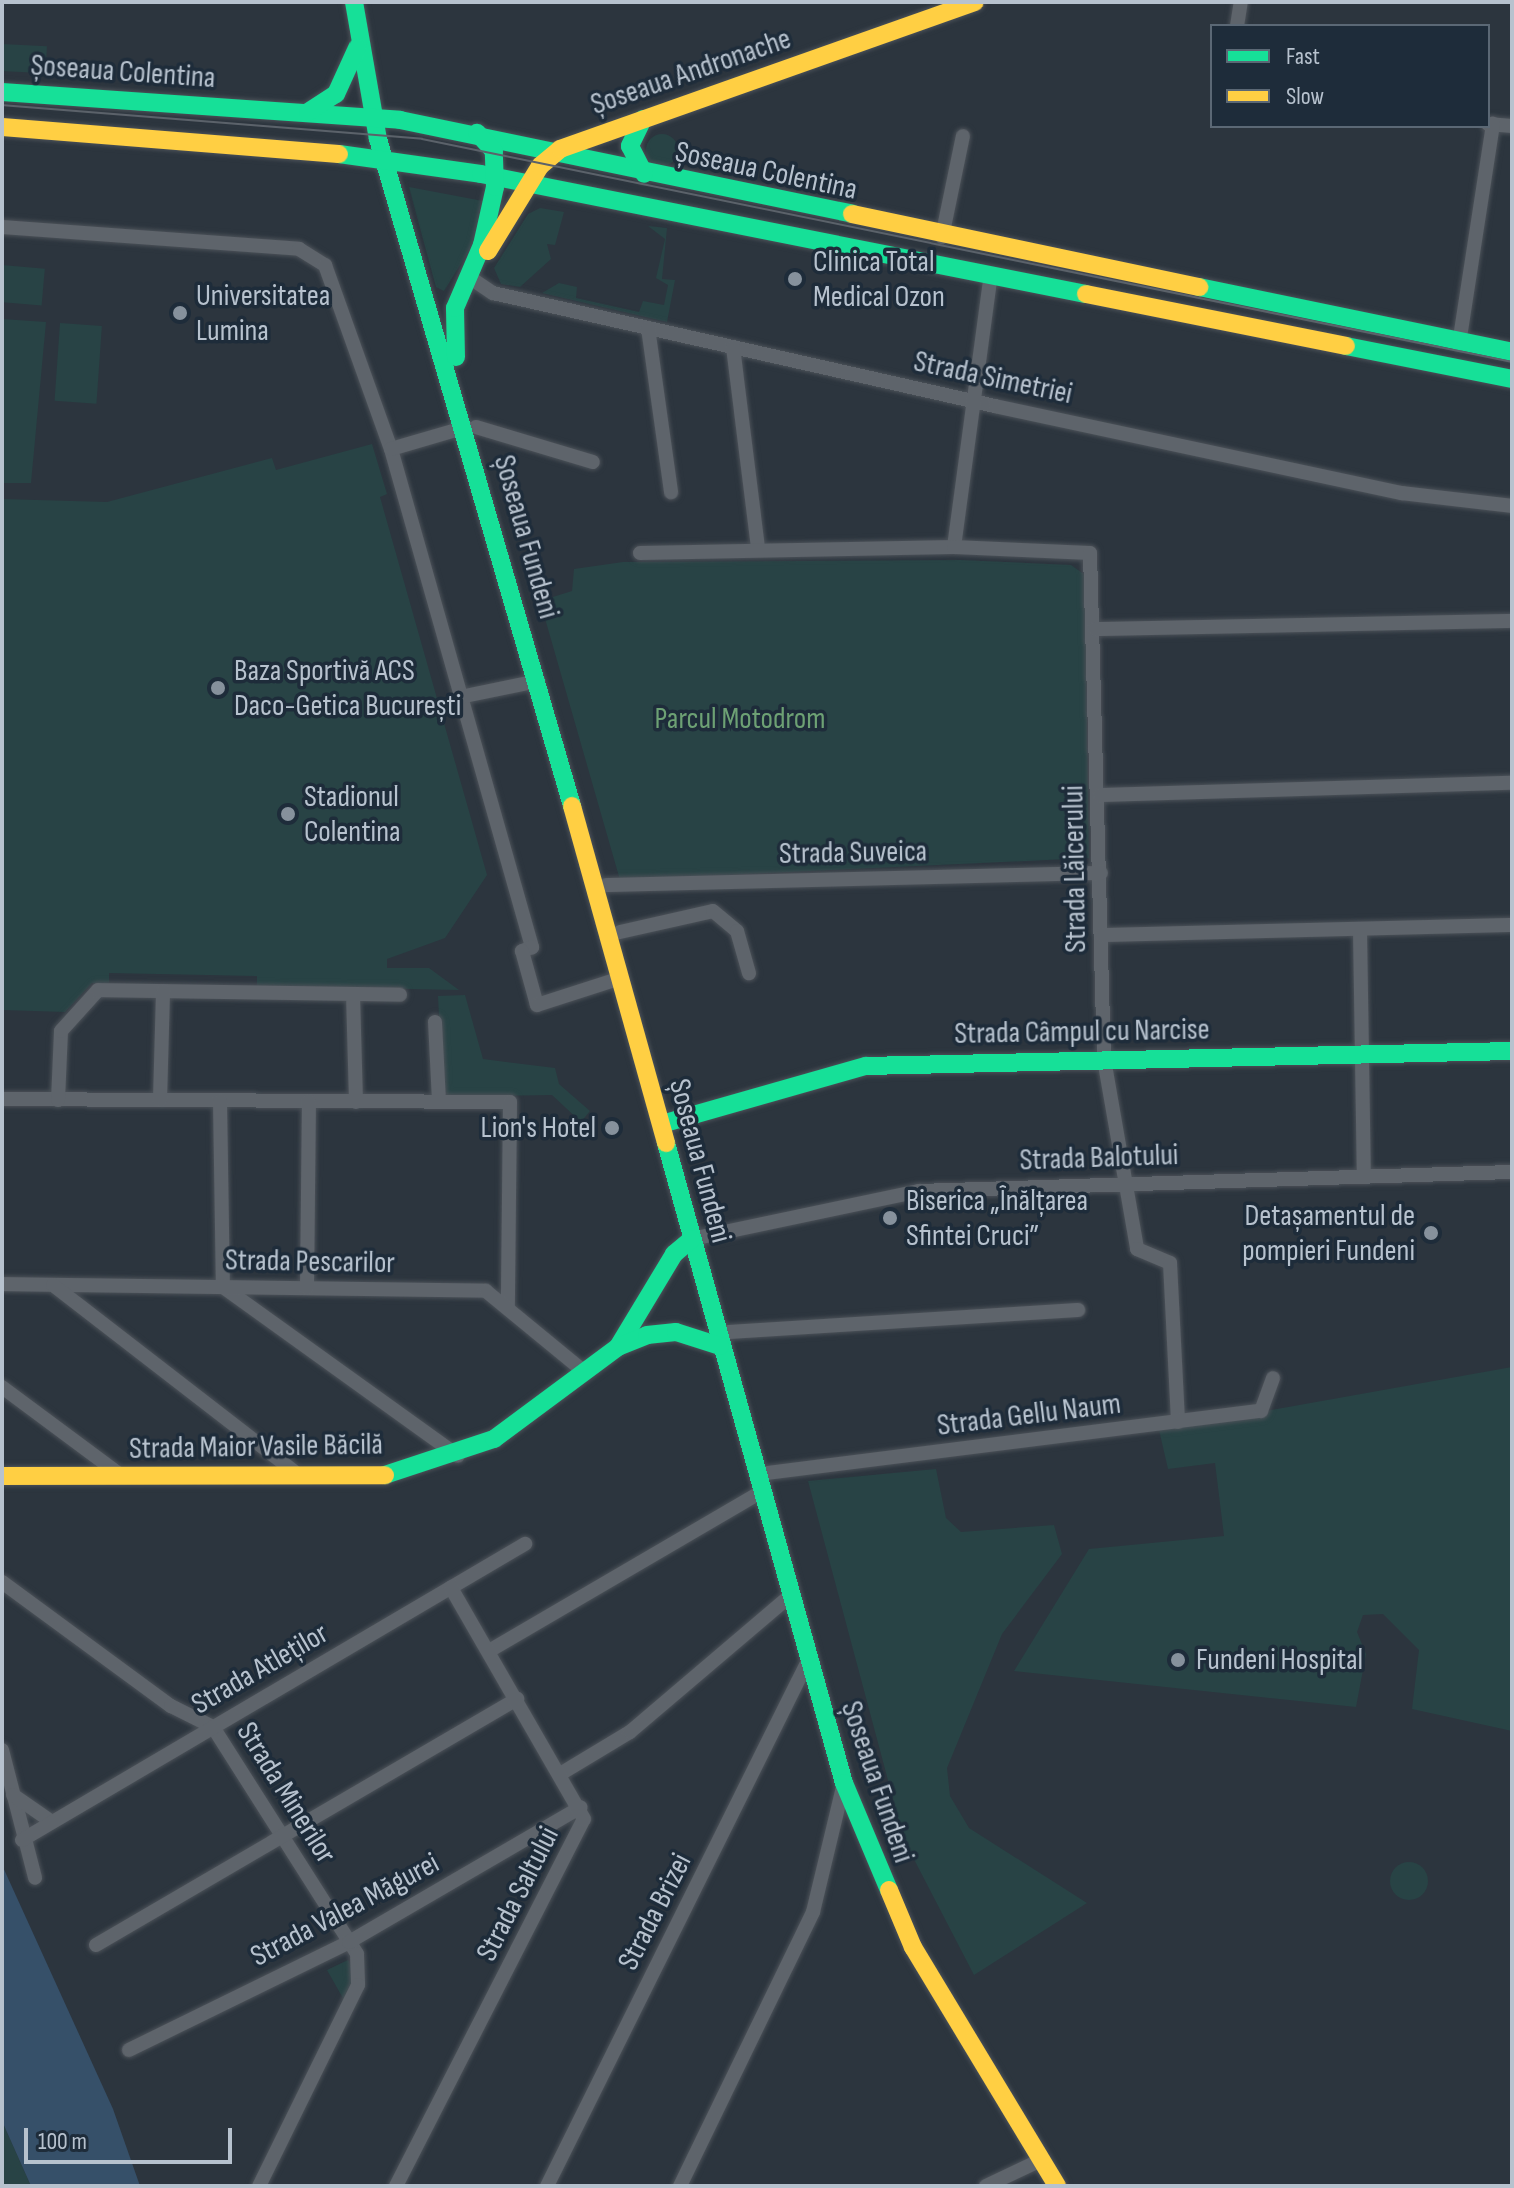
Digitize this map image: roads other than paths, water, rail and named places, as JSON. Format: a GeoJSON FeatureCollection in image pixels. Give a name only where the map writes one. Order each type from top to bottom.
{"type":"FeatureCollection","features":[{"type":"Feature","properties":{"kind":"main road","name":"Șoseaua Fundeni"},"geometry":{"type":"LineString","coordinates":[[354,2],[357,48],[383,159],[471,427],[620,932],[761,1492],[844,1783],[913,1947],[1057,2186]]}},
{"type":"Feature","properties":{"kind":"main road","name":"Șoseaua Andronache"},"geometry":{"type":"LineString","coordinates":[[553,153],[975,2]]}},
{"type":"Feature","properties":{"kind":"main road"},"geometry":{"type":"LineString","coordinates":[[307,112],[336,94],[357,48]]}},
{"type":"Feature","properties":{"kind":"main road","name":"Șoseaua Colentina"},"geometry":{"type":"LineString","coordinates":[[2,92],[372,116],[477,133],[644,174],[1459,344],[1512,352]]}},
{"type":"Feature","properties":{"kind":"main road"},"geometry":{"type":"LineString","coordinates":[[643,119],[630,146],[644,174]]}},
{"type":"Feature","properties":{"kind":"main road","name":"Șoseaua Colentina"},"geometry":{"type":"LineString","coordinates":[[2,127],[383,159],[496,176],[1512,379]]}},
{"type":"Feature","properties":{"kind":"main road"},"geometry":{"type":"LineString","coordinates":[[477,133],[493,147],[496,176]]}},
{"type":"Feature","properties":{"kind":"main road"},"geometry":{"type":"LineString","coordinates":[[529,183],[553,153]]}},
{"type":"Feature","properties":{"kind":"main road","name":"Șoseaua Fundeni"},"geometry":{"type":"LineString","coordinates":[[469,277],[496,176]]}},
{"type":"Feature","properties":{"kind":"main road","name":"Șoseaua Fundeni"},"geometry":{"type":"LineString","coordinates":[[529,183],[460,294],[453,342],[471,427],[538,681],[621,978],[667,1122]]}},
{"type":"Feature","properties":{"kind":"main road"},"geometry":{"type":"LineString","coordinates":[[427,294],[447,301],[460,294]]}},
{"type":"Feature","properties":{"kind":"main road","name":"Strada Câmpul cu Narcise"},"geometry":{"type":"LineString","coordinates":[[667,1122],[848,1067],[1512,1051]]}},
{"type":"Feature","properties":{"kind":"main road","name":"Strada Maior Vasile Băcilă"},"geometry":{"type":"LineString","coordinates":[[2,1476],[306,1480],[394,1475],[459,1456],[586,1373],[618,1347],[674,1254],[698,1238]]}},
{"type":"Feature","properties":{"kind":"main road","name":"Strada Maior Vasile Băcilă"},"geometry":{"type":"LineString","coordinates":[[618,1347],[664,1332],[724,1339]]}},
{"type":"Feature","properties":{"kind":"main road","name":"Șoseaua Fundeni"},"geometry":{"type":"LineString","coordinates":[[724,1339],[767,1473],[851,1768],[892,1880],[1071,2186]]}},
{"type":"Feature","properties":{"kind":"street"},"geometry":{"type":"LineString","coordinates":[[1237,24],[1241,2]]}},
{"type":"Feature","properties":{"kind":"street"},"geometry":{"type":"LineString","coordinates":[[1459,344],[1491,124],[1512,126]]}},
{"type":"Feature","properties":{"kind":"street"},"geometry":{"type":"LineString","coordinates":[[942,237],[963,136]]}},
{"type":"Feature","properties":{"kind":"street"},"geometry":{"type":"LineString","coordinates":[[2,227],[317,255],[342,298],[391,449],[532,947],[522,951],[537,1005],[621,978]]}},
{"type":"Feature","properties":{"kind":"street"},"geometry":{"type":"LineString","coordinates":[[640,553],[954,547],[991,274]]}},
{"type":"Feature","properties":{"kind":"street","name":"Strada Simetriei"},"geometry":{"type":"LineString","coordinates":[[469,277],[493,293],[976,402],[1402,493],[1512,506]]}},
{"type":"Feature","properties":{"kind":"street"},"geometry":{"type":"LineString","coordinates":[[648,328],[671,492]]}},
{"type":"Feature","properties":{"kind":"street"},"geometry":{"type":"LineString","coordinates":[[733,347],[758,549]]}},
{"type":"Feature","properties":{"kind":"street"},"geometry":{"type":"LineString","coordinates":[[391,449],[471,427],[593,462]]}},
{"type":"Feature","properties":{"kind":"street","name":"Strada Lăicerului"},"geometry":{"type":"LineString","coordinates":[[954,547],[1090,553],[1100,795],[1104,1059],[1140,1253],[1170,1263],[1178,1422]]}},
{"type":"Feature","properties":{"kind":"street"},"geometry":{"type":"LineString","coordinates":[[1095,629],[1512,621]]}},
{"type":"Feature","properties":{"kind":"street"},"geometry":{"type":"LineString","coordinates":[[459,692],[538,681]]}},
{"type":"Feature","properties":{"kind":"street"},"geometry":{"type":"LineString","coordinates":[[1100,795],[1512,783]]}},
{"type":"Feature","properties":{"kind":"street","name":"Strada Suveica"},"geometry":{"type":"LineString","coordinates":[[606,885],[1101,873]]}},
{"type":"Feature","properties":{"kind":"street"},"geometry":{"type":"LineString","coordinates":[[620,932],[713,911],[733,924],[749,973]]}},
{"type":"Feature","properties":{"kind":"street"},"geometry":{"type":"LineString","coordinates":[[1102,935],[1512,925]]}},
{"type":"Feature","properties":{"kind":"street"},"geometry":{"type":"LineString","coordinates":[[1360,930],[1364,1176]]}},
{"type":"Feature","properties":{"kind":"street"},"geometry":{"type":"LineString","coordinates":[[58,1100],[61,1031],[98,990],[400,995]]}},
{"type":"Feature","properties":{"kind":"street"},"geometry":{"type":"LineString","coordinates":[[160,1100],[163,991]]}},
{"type":"Feature","properties":{"kind":"street"},"geometry":{"type":"LineString","coordinates":[[353,994],[356,1102]]}},
{"type":"Feature","properties":{"kind":"street"},"geometry":{"type":"LineString","coordinates":[[435,1022],[439,1102]]}},
{"type":"Feature","properties":{"kind":"street"},"geometry":{"type":"LineString","coordinates":[[2,1099],[510,1102],[508,1305]]}},
{"type":"Feature","properties":{"kind":"street"},"geometry":{"type":"LineString","coordinates":[[220,1101],[223,1287],[459,1456]]}},
{"type":"Feature","properties":{"kind":"street"},"geometry":{"type":"LineString","coordinates":[[307,1288],[309,1101]]}},
{"type":"Feature","properties":{"kind":"street","name":"Strada Balotului"},"geometry":{"type":"LineString","coordinates":[[698,1238],[919,1191],[1512,1172]]}},
{"type":"Feature","properties":{"kind":"street","name":"Strada Pescarilor"},"geometry":{"type":"LineString","coordinates":[[2,1284],[486,1291],[508,1305],[586,1373]]}},
{"type":"Feature","properties":{"kind":"street"},"geometry":{"type":"LineString","coordinates":[[53,1285],[306,1480]]}},
{"type":"Feature","properties":{"kind":"street"},"geometry":{"type":"LineString","coordinates":[[724,1339],[1078,1310]]}},
{"type":"Feature","properties":{"kind":"street","name":"Strada Gellu Naum"},"geometry":{"type":"LineString","coordinates":[[767,1473],[1261,1411],[1273,1378]]}},
{"type":"Feature","properties":{"kind":"street"},"geometry":{"type":"LineString","coordinates":[[2,1387],[122,1477]]}},
{"type":"Feature","properties":{"kind":"street"},"geometry":{"type":"LineString","coordinates":[[489,1651],[761,1492]]}},
{"type":"Feature","properties":{"kind":"street","name":"Strada Atleților"},"geometry":{"type":"LineString","coordinates":[[22,1840],[525,1544]]}},
{"type":"Feature","properties":{"kind":"street","name":"Strada Minerilor"},"geometry":{"type":"LineString","coordinates":[[2,1582],[171,1706],[213,1727],[361,1965],[358,1985],[259,2186]]}},
{"type":"Feature","properties":{"kind":"street","name":"Strada Saltului"},"geometry":{"type":"LineString","coordinates":[[396,2186],[580,1832],[581,1807],[451,1588]]}},
{"type":"Feature","properties":{"kind":"street"},"geometry":{"type":"LineString","coordinates":[[562,1773],[630,1732],[790,1596]]}},
{"type":"Feature","properties":{"kind":"street","name":"Strada Brizei"},"geometry":{"type":"LineString","coordinates":[[547,2186],[808,1661]]}},
{"type":"Feature","properties":{"kind":"street"},"geometry":{"type":"LineString","coordinates":[[96,1945],[517,1699]]}},
{"type":"Feature","properties":{"kind":"street"},"geometry":{"type":"LineString","coordinates":[[2,1750],[22,1840],[35,1878]]}},
{"type":"Feature","properties":{"kind":"street"},"geometry":{"type":"LineString","coordinates":[[680,2186],[813,1912],[844,1783]]}},
{"type":"Feature","properties":{"kind":"street"},"geometry":{"type":"LineString","coordinates":[[13,1795],[52,1822]]}},
{"type":"Feature","properties":{"kind":"street","name":"Strada Valea Măgurei"},"geometry":{"type":"LineString","coordinates":[[129,2050],[349,1942],[581,1807]]}},
{"type":"Feature","properties":{"kind":"street"},"geometry":{"type":"LineString","coordinates":[[986,2186],[1041,2160]]}},
{"type":"Feature","properties":{"kind":"water"},"geometry":{"type":"Polygon","coordinates":[[[2,1865],[113,2109],[140,2186],[31,2186],[2,2121],[2,1865]]]}},
{"type":"Feature","properties":{"kind":"tram line"},"geometry":{"type":"LineString","coordinates":[[2,105],[422,139],[1512,362]]}},
{"type":"Feature","properties":{"kind":"place","name":"Clinica Total Medical Ozon"},"geometry":{"type":"Point","coordinates":[795,279]}},
{"type":"Feature","properties":{"kind":"place","name":"Universitatea Lumina"},"geometry":{"type":"Point","coordinates":[180,313]}},
{"type":"Feature","properties":{"kind":"place","name":"Baza Sportivă ACS Daco-Getica București"},"geometry":{"type":"Point","coordinates":[218,688]}},
{"type":"Feature","properties":{"kind":"place","name":"Stadionul Colentina"},"geometry":{"type":"Point","coordinates":[288,814]}},
{"type":"Feature","properties":{"kind":"place","name":"Lion's Hotel"},"geometry":{"type":"Point","coordinates":[612,1128]}},
{"type":"Feature","properties":{"kind":"place","name":"Biserica „Înălțarea Sfintei Cruci”"},"geometry":{"type":"Point","coordinates":[890,1218]}},
{"type":"Feature","properties":{"kind":"place","name":"Detașamentul de pompieri Fundeni"},"geometry":{"type":"Point","coordinates":[1431,1233]}},
{"type":"Feature","properties":{"kind":"place","name":"Fundeni Hospital"},"geometry":{"type":"Point","coordinates":[1178,1660]}},
{"type":"Feature","properties":{"kind":"park label","name":"Parcul Motodrom"},"geometry":{"type":"Point","coordinates":[740,719]}}]}
